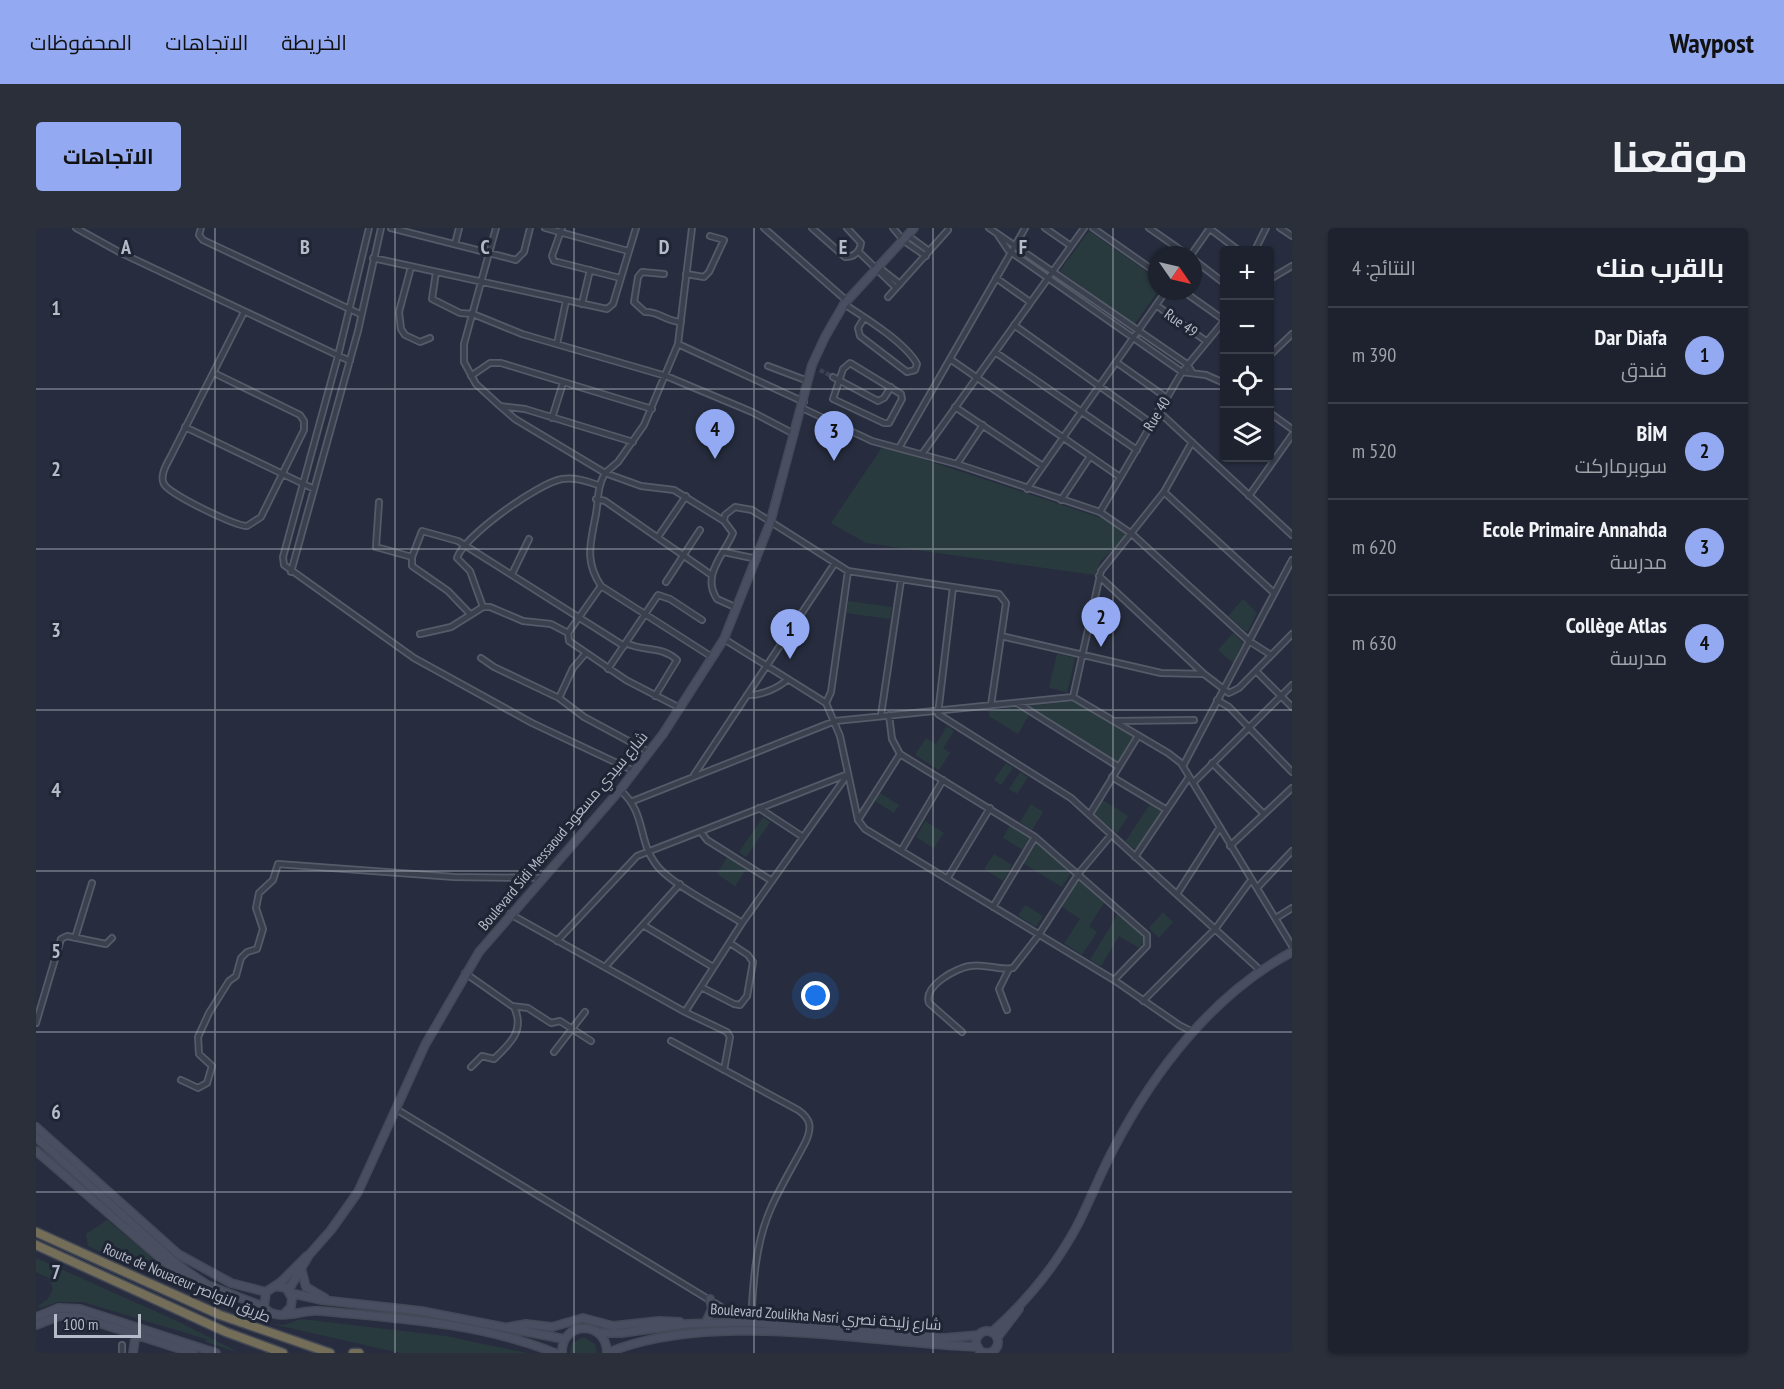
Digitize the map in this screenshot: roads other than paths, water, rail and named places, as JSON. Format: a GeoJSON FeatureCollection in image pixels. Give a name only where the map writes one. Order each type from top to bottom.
{"type":"FeatureCollection","features":[{"type":"Feature","properties":{"kind":"highway","name":"Route de Nouaceur طريق النواصر"},"geometry":{"type":"LineString","coordinates":[[36,1232],[220,1315],[330,1353]]}},
{"type":"Feature","properties":{"kind":"highway","name":"Route de Nouaceur طريق النواصر"},"geometry":{"type":"LineString","coordinates":[[36,1245],[226,1332],[283,1353]]}},
{"type":"Feature","properties":{"kind":"highway"},"geometry":{"type":"LineString","coordinates":[[353,1353],[359,1353]]}},
{"type":"Feature","properties":{"kind":"street"},"geometry":{"type":"LineString","coordinates":[[76,228],[244,312],[350,361]]}},
{"type":"Feature","properties":{"kind":"street"},"geometry":{"type":"LineString","coordinates":[[201,228],[199,235],[203,240],[360,314]]}},
{"type":"Feature","properties":{"kind":"street"},"geometry":{"type":"LineString","coordinates":[[369,228],[338,356],[282,557],[284,565],[382,638],[463,687],[634,771]]}},
{"type":"Feature","properties":{"kind":"street"},"geometry":{"type":"LineString","coordinates":[[291,572],[350,361],[381,228]]}},
{"type":"Feature","properties":{"kind":"street"},"geometry":{"type":"LineString","coordinates":[[391,228],[518,259],[524,252],[530,228]]}},
{"type":"Feature","properties":{"kind":"street"},"geometry":{"type":"LineString","coordinates":[[455,244],[459,228]]}},
{"type":"Feature","properties":{"kind":"street"},"geometry":{"type":"LineString","coordinates":[[496,228],[466,333],[463,354],[471,376],[482,391],[515,418],[605,473],[641,486],[674,490],[724,521],[733,533],[711,574],[711,587],[717,599],[738,608]]}},
{"type":"Feature","properties":{"kind":"street"},"geometry":{"type":"LineString","coordinates":[[545,228],[561,230],[628,251]]}},
{"type":"Feature","properties":{"kind":"street"},"geometry":{"type":"LineString","coordinates":[[374,258],[605,310],[610,308],[636,228]]}},
{"type":"Feature","properties":{"kind":"street"},"geometry":{"type":"LineString","coordinates":[[692,228],[678,344],[652,410],[633,442],[618,462],[605,473],[598,485],[596,517],[588,552],[591,568],[601,586],[712,657]]}},
{"type":"Feature","properties":{"kind":"street"},"geometry":{"type":"LineString","coordinates":[[764,228],[845,302],[913,357],[917,364],[915,370],[907,372],[860,336],[858,328],[864,318]]}},
{"type":"Feature","properties":{"kind":"street"},"geometry":{"type":"LineString","coordinates":[[812,228],[845,257],[853,256],[861,243],[847,228]]}},
{"type":"Feature","properties":{"kind":"street"},"geometry":{"type":"LineString","coordinates":[[893,228],[928,253]]}},
{"type":"Feature","properties":{"kind":"street","name":"Boulevard Sidi Messaoud شارع سيدي مسعود"},"geometry":{"type":"LineString","coordinates":[[309,1255],[354,1198],[425,1045],[465,973],[492,934],[620,790],[680,708],[724,639],[770,523],[812,365],[845,302],[914,228]]}},
{"type":"Feature","properties":{"kind":"street"},"geometry":{"type":"LineString","coordinates":[[989,228],[1187,364],[1192,372]]}},
{"type":"Feature","properties":{"kind":"street"},"geometry":{"type":"LineString","coordinates":[[899,448],[1025,228]]}},
{"type":"Feature","properties":{"kind":"street"},"geometry":{"type":"LineString","coordinates":[[1045,228],[1071,246]]}},
{"type":"Feature","properties":{"kind":"street"},"geometry":{"type":"LineString","coordinates":[[922,454],[1084,228]]}},
{"type":"Feature","properties":{"kind":"street"},"geometry":{"type":"LineString","coordinates":[[1092,228],[1148,267]]}},
{"type":"Feature","properties":{"kind":"street"},"geometry":{"type":"LineString","coordinates":[[1149,228],[1176,246]]}},
{"type":"Feature","properties":{"kind":"street"},"geometry":{"type":"LineString","coordinates":[[1198,246],[1210,228],[1233,246]]}},
{"type":"Feature","properties":{"kind":"street"},"geometry":{"type":"LineString","coordinates":[[1257,246],[1266,228]]}},
{"type":"Feature","properties":{"kind":"street"},"geometry":{"type":"LineString","coordinates":[[1280,228],[1292,236]]}},
{"type":"Feature","properties":{"kind":"street"},"geometry":{"type":"LineString","coordinates":[[561,230],[553,260],[620,278]]}},
{"type":"Feature","properties":{"kind":"street"},"geometry":{"type":"LineString","coordinates":[[888,297],[948,230]]}},
{"type":"Feature","properties":{"kind":"street"},"geometry":{"type":"LineString","coordinates":[[998,235],[1010,252],[1132,339],[1182,372],[1192,372],[1220,382]]}},
{"type":"Feature","properties":{"kind":"street"},"geometry":{"type":"LineString","coordinates":[[686,274],[704,276],[709,272],[724,240],[722,237],[710,236]]}},
{"type":"Feature","properties":{"kind":"street"},"geometry":{"type":"LineString","coordinates":[[858,251],[898,286]]}},
{"type":"Feature","properties":{"kind":"street"},"geometry":{"type":"LineString","coordinates":[[1202,265],[1220,280]]}},
{"type":"Feature","properties":{"kind":"street"},"geometry":{"type":"LineString","coordinates":[[1274,275],[1292,266]]}},
{"type":"Feature","properties":{"kind":"street"},"geometry":{"type":"LineString","coordinates":[[411,267],[399,312],[401,329],[405,335],[420,342],[430,338]]}},
{"type":"Feature","properties":{"kind":"street"},"geometry":{"type":"LineString","coordinates":[[582,304],[590,270]]}},
{"type":"Feature","properties":{"kind":"street"},"geometry":{"type":"LineString","coordinates":[[436,272],[432,299],[460,313],[473,314],[557,345],[666,376],[728,402],[794,434]]}},
{"type":"Feature","properties":{"kind":"street"},"geometry":{"type":"LineString","coordinates":[[664,274],[642,272],[638,277],[634,302],[645,312],[654,312],[668,321],[681,322]]}},
{"type":"Feature","properties":{"kind":"street"},"geometry":{"type":"LineString","coordinates":[[996,278],[1030,302]]}},
{"type":"Feature","properties":{"kind":"street"},"geometry":{"type":"LineString","coordinates":[[1027,489],[1160,300]]}},
{"type":"Feature","properties":{"kind":"street"},"geometry":{"type":"LineString","coordinates":[[1195,300],[1220,318]]}},
{"type":"Feature","properties":{"kind":"street"},"geometry":{"type":"LineString","coordinates":[[557,345],[566,301]]}},
{"type":"Feature","properties":{"kind":"street","name":"Rue 49"},"geometry":{"type":"LineString","coordinates":[[1156,305],[1206,341]]}},
{"type":"Feature","properties":{"kind":"street"},"geometry":{"type":"LineString","coordinates":[[214,373],[303,418],[304,430],[284,474],[261,517],[247,526],[236,524],[179,495],[163,483],[163,471],[244,312]]}},
{"type":"Feature","properties":{"kind":"street"},"geometry":{"type":"LineString","coordinates":[[1014,325],[1151,423]]}},
{"type":"Feature","properties":{"kind":"street","name":"Rue 40"},"geometry":{"type":"LineString","coordinates":[[1100,512],[1187,364],[1220,325]]}},
{"type":"Feature","properties":{"kind":"street"},"geometry":{"type":"LineString","coordinates":[[1270,354],[1291,336]]}},
{"type":"Feature","properties":{"kind":"street"},"geometry":{"type":"LineString","coordinates":[[678,344],[872,441],[957,464],[1100,512],[1132,534],[1249,641],[1271,655]]}},
{"type":"Feature","properties":{"kind":"street"},"geometry":{"type":"LineString","coordinates":[[995,352],[1137,450]]}},
{"type":"Feature","properties":{"kind":"street"},"geometry":{"type":"LineString","coordinates":[[950,359],[1063,437],[1089,458],[1120,477]]}},
{"type":"Feature","properties":{"kind":"street"},"geometry":{"type":"LineString","coordinates":[[471,376],[495,362],[652,410]]}},
{"type":"Feature","properties":{"kind":"street"},"geometry":{"type":"LineString","coordinates":[[1116,362],[1167,398]]}},
{"type":"Feature","properties":{"kind":"street"},"geometry":{"type":"LineString","coordinates":[[850,363],[891,387],[901,394],[902,399],[892,420],[884,423],[836,402],[832,396],[836,378],[850,363]]}},
{"type":"Feature","properties":{"kind":"street"},"geometry":{"type":"LineString","coordinates":[[812,365],[820,370]]}},
{"type":"Feature","properties":{"kind":"street"},"geometry":{"type":"LineString","coordinates":[[768,366],[808,381]]}},
{"type":"Feature","properties":{"kind":"street"},"geometry":{"type":"LineString","coordinates":[[836,378],[878,402],[884,398],[891,387]]}},
{"type":"Feature","properties":{"kind":"street"},"geometry":{"type":"LineString","coordinates":[[552,418],[563,383]]}},
{"type":"Feature","properties":{"kind":"street"},"geometry":{"type":"LineString","coordinates":[[500,406],[525,409],[633,442]]}},
{"type":"Feature","properties":{"kind":"street"},"geometry":{"type":"LineString","coordinates":[[955,407],[1043,466]]}},
{"type":"Feature","properties":{"kind":"street"},"geometry":{"type":"LineString","coordinates":[[1158,411],[1292,535]]}},
{"type":"Feature","properties":{"kind":"street"},"geometry":{"type":"LineString","coordinates":[[1274,416],[1292,429]]}},
{"type":"Feature","properties":{"kind":"street"},"geometry":{"type":"LineString","coordinates":[[957,464],[983,425]]}},
{"type":"Feature","properties":{"kind":"street"},"geometry":{"type":"LineString","coordinates":[[185,427],[314,489]]}},
{"type":"Feature","properties":{"kind":"street"},"geometry":{"type":"LineString","coordinates":[[1249,496],[1292,435]]}},
{"type":"Feature","properties":{"kind":"street"},"geometry":{"type":"LineString","coordinates":[[1073,697],[1099,576],[1103,567],[1164,492],[1192,442]]}},
{"type":"Feature","properties":{"kind":"street"},"geometry":{"type":"LineString","coordinates":[[1061,500],[1089,458]]}},
{"type":"Feature","properties":{"kind":"street"},"geometry":{"type":"LineString","coordinates":[[483,607],[470,571],[457,558],[464,546],[526,494],[544,484],[577,478],[598,485]]}},
{"type":"Feature","properties":{"kind":"street"},"geometry":{"type":"LineString","coordinates":[[1164,492],[1273,592]]}},
{"type":"Feature","properties":{"kind":"street"},"geometry":{"type":"LineString","coordinates":[[658,537],[686,496]]}},
{"type":"Feature","properties":{"kind":"street"},"geometry":{"type":"LineString","coordinates":[[596,499],[605,501],[684,553],[711,574]]}},
{"type":"Feature","properties":{"kind":"street"},"geometry":{"type":"LineString","coordinates":[[379,502],[375,545],[412,557]]}},
{"type":"Feature","properties":{"kind":"street"},"geometry":{"type":"LineString","coordinates":[[724,521],[729,510],[741,507],[752,510],[848,571],[953,587],[1004,598],[1006,603],[991,705]]}},
{"type":"Feature","properties":{"kind":"street"},"geometry":{"type":"LineString","coordinates":[[666,582],[700,530]]}},
{"type":"Feature","properties":{"kind":"street"},"geometry":{"type":"LineString","coordinates":[[470,614],[448,591],[414,568],[411,563],[422,531],[458,541],[578,618],[625,644],[636,648],[664,650],[677,660],[655,696]]}},
{"type":"Feature","properties":{"kind":"street"},"geometry":{"type":"LineString","coordinates":[[512,574],[529,539]]}},
{"type":"Feature","properties":{"kind":"street"},"geometry":{"type":"LineString","coordinates":[[724,552],[757,560]]}},
{"type":"Feature","properties":{"kind":"street"},"geometry":{"type":"LineString","coordinates":[[1183,766],[1273,592],[1292,560]]}},
{"type":"Feature","properties":{"kind":"street"},"geometry":{"type":"LineString","coordinates":[[694,775],[835,563]]}},
{"type":"Feature","properties":{"kind":"street"},"geometry":{"type":"LineString","coordinates":[[826,703],[831,692],[848,571]]}},
{"type":"Feature","properties":{"kind":"street"},"geometry":{"type":"LineString","coordinates":[[1099,576],[1223,691],[1234,692],[1291,637]]}},
{"type":"Feature","properties":{"kind":"street"},"geometry":{"type":"LineString","coordinates":[[881,715],[901,580]]}},
{"type":"Feature","properties":{"kind":"street"},"geometry":{"type":"LineString","coordinates":[[568,633],[601,586]]}},
{"type":"Feature","properties":{"kind":"street"},"geometry":{"type":"LineString","coordinates":[[937,710],[953,587]]}},
{"type":"Feature","properties":{"kind":"street"},"geometry":{"type":"LineString","coordinates":[[609,669],[661,594],[702,620]]}},
{"type":"Feature","properties":{"kind":"street"},"geometry":{"type":"LineString","coordinates":[[420,634],[451,627],[483,607],[495,608],[526,622],[551,624],[568,633],[571,644],[585,654],[655,696],[680,708]]}},
{"type":"Feature","properties":{"kind":"street"},"geometry":{"type":"LineString","coordinates":[[1001,636],[1161,673],[1204,674]]}},
{"type":"Feature","properties":{"kind":"street"},"geometry":{"type":"LineString","coordinates":[[724,639],[826,703],[835,721],[858,820],[871,834],[1114,980],[1193,1032]]}},
{"type":"Feature","properties":{"kind":"street"},"geometry":{"type":"LineString","coordinates":[[559,698],[573,668],[585,654]]}},
{"type":"Feature","properties":{"kind":"street"},"geometry":{"type":"LineString","coordinates":[[481,658],[494,667],[559,698],[584,717],[649,752]]}},
{"type":"Feature","properties":{"kind":"street"},"geometry":{"type":"LineString","coordinates":[[1256,671],[1292,707]]}},
{"type":"Feature","properties":{"kind":"street"},"geometry":{"type":"LineString","coordinates":[[747,695],[761,693],[783,685],[788,679]]}},
{"type":"Feature","properties":{"kind":"street"},"geometry":{"type":"LineString","coordinates":[[1193,783],[1292,685]]}},
{"type":"Feature","properties":{"kind":"street"},"geometry":{"type":"LineString","coordinates":[[633,801],[835,721],[1073,697],[1174,756],[1183,766],[1292,946]]}},
{"type":"Feature","properties":{"kind":"street"},"geometry":{"type":"LineString","coordinates":[[1217,700],[1249,727],[1292,772]]}},
{"type":"Feature","properties":{"kind":"street"},"geometry":{"type":"LineString","coordinates":[[1017,702],[1119,767]]}},
{"type":"Feature","properties":{"kind":"street"},"geometry":{"type":"LineString","coordinates":[[937,710],[949,723],[1071,798],[1260,970]]}},
{"type":"Feature","properties":{"kind":"street"},"geometry":{"type":"LineString","coordinates":[[889,716],[892,739],[900,754],[1035,837],[1079,873],[1149,938],[1147,946],[1114,980]]}},
{"type":"Feature","properties":{"kind":"street"},"geometry":{"type":"LineString","coordinates":[[1113,722],[1194,720]]}},
{"type":"Feature","properties":{"kind":"street"},"geometry":{"type":"LineString","coordinates":[[1090,814],[1138,736]]}},
{"type":"Feature","properties":{"kind":"street"},"geometry":{"type":"LineString","coordinates":[[858,820],[900,754]]}},
{"type":"Feature","properties":{"kind":"street"},"geometry":{"type":"LineString","coordinates":[[1212,763],[1264,814]]}},
{"type":"Feature","properties":{"kind":"street"},"geometry":{"type":"LineString","coordinates":[[557,941],[629,863],[649,851],[848,774]]}},
{"type":"Feature","properties":{"kind":"street"},"geometry":{"type":"LineString","coordinates":[[685,1012],[742,923],[848,774]]}},
{"type":"Feature","properties":{"kind":"street"},"geometry":{"type":"LineString","coordinates":[[1113,777],[1167,810]]}},
{"type":"Feature","properties":{"kind":"street"},"geometry":{"type":"LineString","coordinates":[[1135,857],[1189,777]]}},
{"type":"Feature","properties":{"kind":"street"},"geometry":{"type":"LineString","coordinates":[[901,851],[943,780]]}},
{"type":"Feature","properties":{"kind":"street"},"geometry":{"type":"LineString","coordinates":[[1230,846],[1292,788]]}},
{"type":"Feature","properties":{"kind":"street"},"geometry":{"type":"LineString","coordinates":[[620,790],[633,801],[649,851],[659,868],[742,923]]}},
{"type":"Feature","properties":{"kind":"street"},"geometry":{"type":"LineString","coordinates":[[759,808],[803,837]]}},
{"type":"Feature","properties":{"kind":"street"},"geometry":{"type":"LineString","coordinates":[[947,879],[990,808]]}},
{"type":"Feature","properties":{"kind":"street"},"geometry":{"type":"LineString","coordinates":[[1177,894],[1220,827]]}},
{"type":"Feature","properties":{"kind":"street"},"geometry":{"type":"LineString","coordinates":[[701,832],[707,840],[772,881]]}},
{"type":"Feature","properties":{"kind":"street"},"geometry":{"type":"LineString","coordinates":[[1007,1010],[999,989],[1009,969],[1016,965],[1079,873],[1111,835]]}},
{"type":"Feature","properties":{"kind":"street"},"geometry":{"type":"LineString","coordinates":[[993,907],[1035,837]]}},
{"type":"Feature","properties":{"kind":"street"},"geometry":{"type":"LineString","coordinates":[[1257,888],[1291,852]]}},
{"type":"Feature","properties":{"kind":"street"},"geometry":{"type":"LineString","coordinates":[[181,1080],[198,1088],[207,1083],[212,1066],[199,1054],[198,1037],[209,1013],[229,981],[236,976],[241,958],[247,952],[257,949],[263,929],[256,908],[260,893],[273,880],[278,864],[454,877],[543,878]]}},
{"type":"Feature","properties":{"kind":"street"},"geometry":{"type":"LineString","coordinates":[[1143,1001],[1216,928],[1251,880]]}},
{"type":"Feature","properties":{"kind":"street"},"geometry":{"type":"LineString","coordinates":[[75,938],[92,883]]}},
{"type":"Feature","properties":{"kind":"street"},"geometry":{"type":"LineString","coordinates":[[605,967],[680,884]]}},
{"type":"Feature","properties":{"kind":"street"},"geometry":{"type":"LineString","coordinates":[[1276,918],[1292,908]]}},
{"type":"Feature","properties":{"kind":"street"},"geometry":{"type":"LineString","coordinates":[[510,914],[685,1012],[729,1034],[724,1070]]}},
{"type":"Feature","properties":{"kind":"street"},"geometry":{"type":"LineString","coordinates":[[643,925],[713,967]]}},
{"type":"Feature","properties":{"kind":"street"},"geometry":{"type":"LineString","coordinates":[[36,1023],[61,939],[75,938],[106,944],[112,938]]}},
{"type":"Feature","properties":{"kind":"street"},"geometry":{"type":"LineString","coordinates":[[701,987],[734,1004],[740,1005],[745,1000],[753,962],[748,955],[730,943]]}},
{"type":"Feature","properties":{"kind":"street"},"geometry":{"type":"LineString","coordinates":[[980,1335],[977,1340],[982,1351],[996,1347],[994,1335],[1021,1306],[1066,1245],[1129,1122],[1193,1032],[1260,970],[1292,952]]}},
{"type":"Feature","properties":{"kind":"street"},"geometry":{"type":"LineString","coordinates":[[962,1032],[929,1003],[927,997],[931,988],[971,966],[1009,969]]}},
{"type":"Feature","properties":{"kind":"street"},"geometry":{"type":"LineString","coordinates":[[465,973],[514,1007],[519,1017],[520,1029],[494,1059],[482,1056],[471,1067]]}},
{"type":"Feature","properties":{"kind":"street"},"geometry":{"type":"LineString","coordinates":[[514,1007],[528,1008],[549,1022],[560,1021],[591,1041]]}},
{"type":"Feature","properties":{"kind":"street"},"geometry":{"type":"LineString","coordinates":[[554,1052],[585,1012]]}},
{"type":"Feature","properties":{"kind":"street"},"geometry":{"type":"LineString","coordinates":[[396,1109],[748,1322],[754,1269],[765,1226],[811,1130],[810,1122],[798,1110],[671,1041]]}},
{"type":"Feature","properties":{"kind":"street"},"geometry":{"type":"LineString","coordinates":[[36,1127],[178,1254],[231,1283],[266,1292],[276,1286],[309,1255]]}},
{"type":"Feature","properties":{"kind":"street"},"geometry":{"type":"LineString","coordinates":[[36,1137],[169,1258],[207,1285]]}},
{"type":"Feature","properties":{"kind":"street"},"geometry":{"type":"LineString","coordinates":[[36,1152],[179,1272],[264,1307],[275,1315],[316,1310],[402,1319],[499,1336],[555,1353]]}},
{"type":"Feature","properties":{"kind":"street"},"geometry":{"type":"LineString","coordinates":[[284,1314],[292,1302],[289,1292],[309,1255]]}},
{"type":"Feature","properties":{"kind":"street"},"geometry":{"type":"LineString","coordinates":[[301,1268],[302,1280],[309,1290],[333,1302]]}},
{"type":"Feature","properties":{"kind":"street"},"geometry":{"type":"LineString","coordinates":[[276,1286],[289,1292],[333,1302],[421,1311],[564,1339],[562,1353]]}},
{"type":"Feature","properties":{"kind":"street"},"geometry":{"type":"LineString","coordinates":[[264,1307],[266,1292]]}},
{"type":"Feature","properties":{"kind":"street"},"geometry":{"type":"LineString","coordinates":[[706,1322],[711,1313],[710,1299]]}},
{"type":"Feature","properties":{"kind":"street"},"geometry":{"type":"LineString","coordinates":[[36,1317],[52,1310],[73,1308],[193,1353]]}},
{"type":"Feature","properties":{"kind":"street"},"geometry":{"type":"LineString","coordinates":[[36,1325],[59,1316],[77,1316],[216,1353]]}},
{"type":"Feature","properties":{"kind":"street"},"geometry":{"type":"LineString","coordinates":[[507,1328],[526,1324],[552,1327],[583,1318],[609,1325],[665,1320],[687,1324]]}},
{"type":"Feature","properties":{"kind":"street","name":"Boulevard Zoulikha Nasri شارع زليخة نصري"},"geometry":{"type":"LineString","coordinates":[[564,1339],[578,1328],[592,1329],[599,1333],[621,1334],[706,1322],[748,1322],[945,1338],[994,1335]]}},
{"type":"Feature","properties":{"kind":"street"},"geometry":{"type":"LineString","coordinates":[[133,1353],[136,1330]]}},
{"type":"Feature","properties":{"kind":"street","name":"Boulevard Zoulikha Nasri شارع زليخة نصري"},"geometry":{"type":"LineString","coordinates":[[606,1353],[644,1340],[704,1331],[760,1332],[982,1351]]}},
{"type":"Feature","properties":{"kind":"street"},"geometry":{"type":"LineString","coordinates":[[599,1333],[605,1342],[606,1353]]}},
{"type":"Feature","properties":{"kind":"street"},"geometry":{"type":"LineString","coordinates":[[122,1345],[122,1353]]}},
{"type":"Feature","properties":{"kind":"tunnel"},"geometry":{"type":"LineString","coordinates":[[820,370],[833,377]]}},
{"type":"Feature","properties":{"kind":"place","name":"Collège Atlas"},"geometry":{"type":"Point","coordinates":[715,459]}},
{"type":"Feature","properties":{"kind":"place","name":"Ecole Primaire Annahda"},"geometry":{"type":"Point","coordinates":[834,461]}},
{"type":"Feature","properties":{"kind":"place","name":"BİM"},"geometry":{"type":"Point","coordinates":[1101,647]}},
{"type":"Feature","properties":{"kind":"place","name":"Dar Diafa"},"geometry":{"type":"Point","coordinates":[790,659]}}]}
